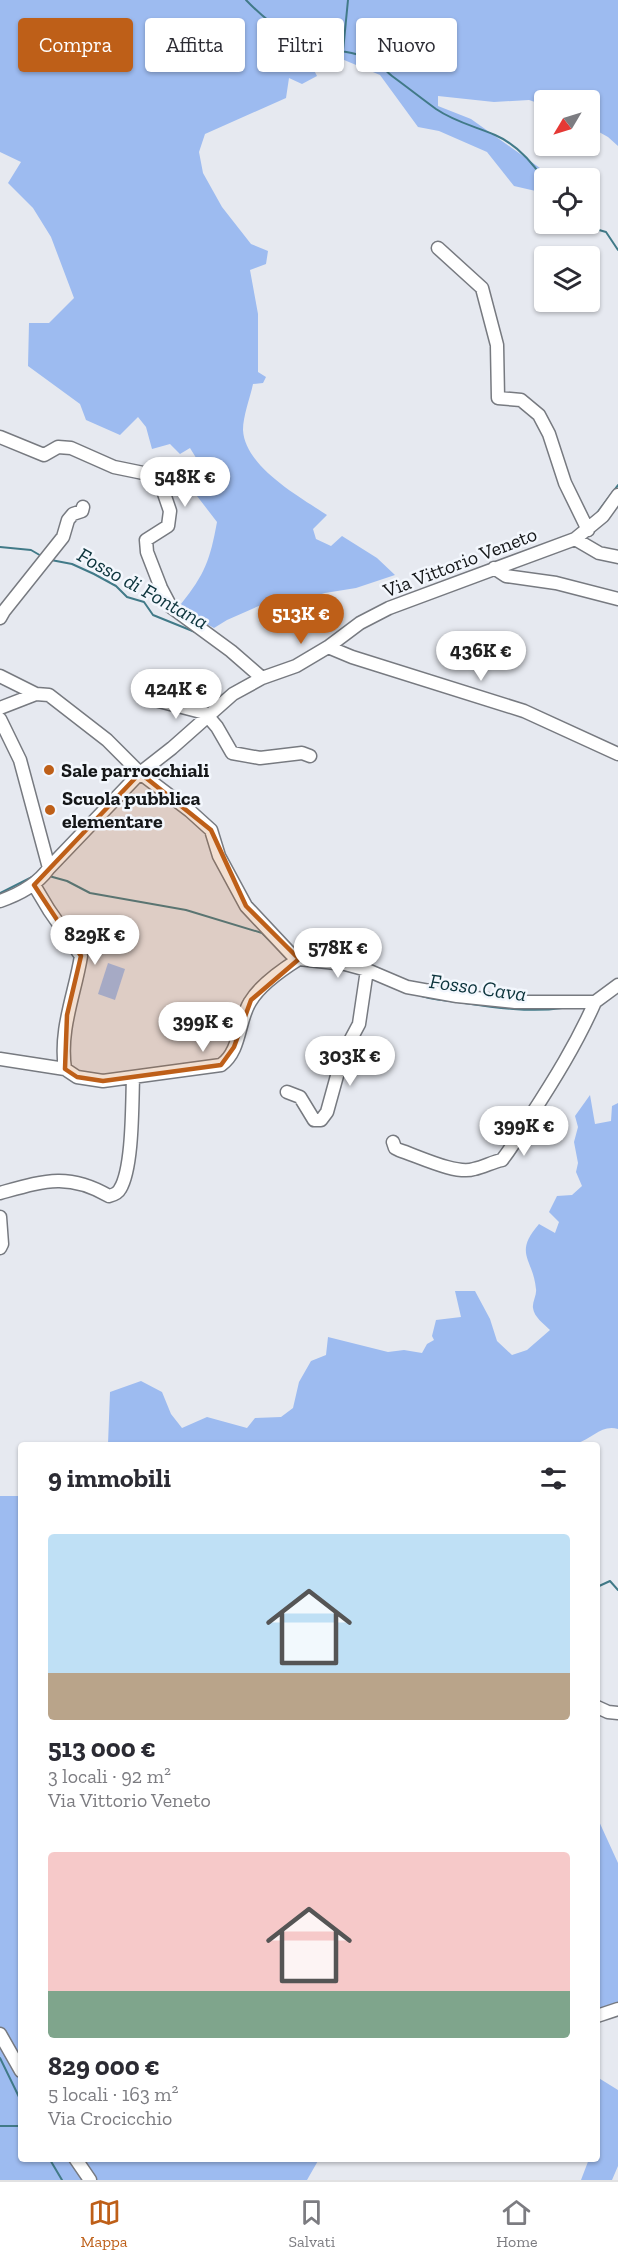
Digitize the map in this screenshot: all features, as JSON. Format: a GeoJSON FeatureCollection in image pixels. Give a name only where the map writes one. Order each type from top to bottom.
{"type":"FeatureCollection","features":[{"type":"Feature","properties":{"kind":"street"},"geometry":{"type":"LineString","coordinates":[[438,248],[482,288],[497,345],[498,398],[521,400],[539,415],[549,434],[565,483],[588,530]]}},
{"type":"Feature","properties":{"kind":"street"},"geometry":{"type":"LineString","coordinates":[[0,437],[44,455],[58,447],[71,448],[114,467],[158,476],[170,511],[168,526],[146,540],[147,552],[161,588],[171,606],[231,651],[262,678]]}},
{"type":"Feature","properties":{"kind":"street","name":"Via Vittorio Veneto"},"geometry":{"type":"LineString","coordinates":[[43,876],[140,773],[233,694],[262,678],[296,666],[328,647],[360,622],[389,608],[574,539],[603,516],[618,495]]}},
{"type":"Feature","properties":{"kind":"street"},"geometry":{"type":"LineString","coordinates":[[0,618],[63,537],[68,520],[73,514],[82,511],[83,507]]}},
{"type":"Feature","properties":{"kind":"street"},"geometry":{"type":"LineString","coordinates":[[574,539],[599,553],[618,557]]}},
{"type":"Feature","properties":{"kind":"street"},"geometry":{"type":"LineString","coordinates":[[494,568],[506,576],[556,583],[618,599]]}},
{"type":"Feature","properties":{"kind":"street"},"geometry":{"type":"LineString","coordinates":[[328,647],[358,659],[524,711],[618,754]]}},
{"type":"Feature","properties":{"kind":"street"},"geometry":{"type":"LineString","coordinates":[[0,676],[36,694],[49,695],[107,740],[140,773],[211,830],[219,856],[246,906],[295,961]]}},
{"type":"Feature","properties":{"kind":"street"},"geometry":{"type":"LineString","coordinates":[[0,708],[36,694]]}},
{"type":"Feature","properties":{"kind":"street"},"geometry":{"type":"LineString","coordinates":[[155,700],[208,715],[232,753],[260,758],[302,753],[310,756]]}},
{"type":"Feature","properties":{"kind":"street"},"geometry":{"type":"LineString","coordinates":[[0,719],[20,760],[49,910],[81,956],[67,1015],[63,1054],[65,1069]]}},
{"type":"Feature","properties":{"kind":"street"},"geometry":{"type":"LineString","coordinates":[[0,901],[43,876]]}},
{"type":"Feature","properties":{"kind":"street"},"geometry":{"type":"LineString","coordinates":[[0,1059],[65,1069],[77,1077],[103,1082],[172,1070],[221,1065],[234,1047],[244,1014],[251,1000],[295,961],[345,964],[366,974],[407,987],[457,996],[515,1002],[594,1004]]}},
{"type":"Feature","properties":{"kind":"street"},"geometry":{"type":"LineString","coordinates":[[287,1092],[300,1097],[314,1120],[321,1120],[327,1112],[343,1054],[359,1024],[366,974]]}},
{"type":"Feature","properties":{"kind":"street"},"geometry":{"type":"LineString","coordinates":[[393,1142],[395,1148],[455,1169],[473,1170],[489,1162],[502,1160],[551,1085],[581,1033],[594,1004],[618,985]]}},
{"type":"Feature","properties":{"kind":"street"},"geometry":{"type":"LineString","coordinates":[[0,1193],[33,1184],[69,1180],[109,1196],[115,1194],[120,1189],[127,1170],[133,1078]]}},
{"type":"Feature","properties":{"kind":"street"},"geometry":{"type":"LineString","coordinates":[[0,1217],[2,1244],[0,1248]]}},
{"type":"Feature","properties":{"kind":"street"},"geometry":{"type":"LineString","coordinates":[[600,1708],[618,1713]]}},
{"type":"Feature","properties":{"kind":"street"},"geometry":{"type":"LineString","coordinates":[[600,2015],[618,2009]]}},
{"type":"Feature","properties":{"kind":"street"},"geometry":{"type":"LineString","coordinates":[[0,2034],[18,2066]]}},
{"type":"Feature","properties":{"kind":"street"},"geometry":{"type":"LineString","coordinates":[[78,2162],[90,2180]]}},
{"type":"Feature","properties":{"kind":"highlighted area"},"geometry":{"type":"Polygon","coordinates":[[[140,773],[211,830],[246,906],[299,959],[251,1000],[234,1047],[221,1065],[103,1081],[77,1077],[65,1069],[67,1015],[81,956],[34,885],[140,773]]]}},
{"type":"Feature","properties":{"kind":"shaded area"},"geometry":{"type":"Polygon","coordinates":[[[0,0],[618,0],[618,146],[600,133],[600,90],[534,90],[534,102],[494,102],[438,96],[438,106],[471,119],[540,168],[534,168],[534,191],[514,186],[487,152],[439,131],[418,127],[380,75],[373,72],[457,72],[457,18],[356,18],[356,65],[344,60],[344,18],[257,18],[257,72],[315,72],[317,76],[302,84],[289,78],[286,98],[205,134],[199,152],[203,173],[222,207],[251,244],[268,251],[266,264],[250,270],[258,314],[258,372],[266,377],[263,383],[253,384],[243,425],[246,444],[263,468],[276,480],[327,515],[313,529],[316,539],[331,546],[342,536],[377,558],[395,575],[356,588],[325,593],[292,603],[261,605],[214,628],[194,617],[181,604],[196,584],[205,566],[217,522],[197,496],[206,474],[190,448],[180,454],[170,444],[152,449],[146,427],[138,417],[120,435],[86,420],[80,404],[28,366],[29,323],[49,323],[74,298],[51,237],[33,208],[8,183],[21,162],[0,152],[0,0]]]}},
{"type":"Feature","properties":{"kind":"shaded area"},"geometry":{"type":"Polygon","coordinates":[[[108,963],[125,969],[115,1000],[98,994],[108,963]]]}},
{"type":"Feature","properties":{"kind":"shaded area"},"geometry":{"type":"Polygon","coordinates":[[[590,1095],[595,1124],[611,1121],[612,1106],[618,1103],[618,1429],[602,1430],[580,1442],[108,1442],[110,1392],[141,1381],[162,1392],[171,1414],[182,1428],[207,1417],[247,1428],[255,1418],[281,1417],[293,1408],[299,1382],[311,1361],[326,1355],[328,1337],[388,1352],[404,1350],[422,1353],[427,1344],[434,1340],[432,1336],[436,1320],[461,1317],[455,1291],[475,1291],[490,1319],[497,1341],[512,1355],[527,1350],[550,1330],[534,1311],[536,1289],[527,1256],[527,1242],[539,1224],[555,1233],[559,1222],[549,1212],[557,1196],[572,1195],[582,1186],[576,1172],[578,1163],[574,1142],[578,1127],[575,1116],[590,1095]]]}},
{"type":"Feature","properties":{"kind":"shaded area"},"geometry":{"type":"Polygon","coordinates":[[[0,1496],[18,1496],[18,2162],[317,2162],[307,2180],[0,2180],[0,1496]]]}},
{"type":"Feature","properties":{"kind":"shaded area"},"geometry":{"type":"Polygon","coordinates":[[[600,1824],[618,1863],[618,2006],[600,2012],[600,1824]]]}},
{"type":"Feature","properties":{"kind":"shaded area"},"geometry":{"type":"Polygon","coordinates":[[[600,2079],[618,2090],[618,2166],[612,2180],[581,2180],[588,2162],[600,2162],[600,2079]]]}},
{"type":"Feature","properties":{"kind":"waterway"},"geometry":{"type":"LineString","coordinates":[[246,0],[284,32],[305,41],[357,54],[374,61],[436,109],[457,121],[510,143],[535,168]]}},
{"type":"Feature","properties":{"kind":"waterway"},"geometry":{"type":"LineString","coordinates":[[344,41],[348,0]]}},
{"type":"Feature","properties":{"kind":"waterway"},"geometry":{"type":"LineString","coordinates":[[600,230],[606,232],[618,250]]}},
{"type":"Feature","properties":{"kind":"waterway","name":"Fosso di Fontana"},"geometry":{"type":"LineString","coordinates":[[597,513],[618,485]]}},
{"type":"Feature","properties":{"kind":"waterway","name":"Fosso di Fontana"},"geometry":{"type":"LineString","coordinates":[[0,547],[31,550],[43,557]]}},
{"type":"Feature","properties":{"kind":"waterway","name":"Fosso di Fontana"},"geometry":{"type":"LineString","coordinates":[[51,560],[72,564],[94,574],[116,586],[127,597],[144,602],[153,615],[195,632]]}},
{"type":"Feature","properties":{"kind":"waterway","name":"Fosso Cava"},"geometry":{"type":"LineString","coordinates":[[0,893],[38,874]]}},
{"type":"Feature","properties":{"kind":"waterway","name":"Fosso Cava"},"geometry":{"type":"LineString","coordinates":[[49,876],[67,881],[90,893],[186,910],[262,933],[284,955]]}},
{"type":"Feature","properties":{"kind":"waterway","name":"Fosso Cava"},"geometry":{"type":"LineString","coordinates":[[301,965],[316,967]]}},
{"type":"Feature","properties":{"kind":"waterway","name":"Fosso Cava"},"geometry":{"type":"LineString","coordinates":[[416,994],[426,998],[510,1009],[562,1008]]}},
{"type":"Feature","properties":{"kind":"waterway"},"geometry":{"type":"LineString","coordinates":[[600,1586],[610,1581],[618,1590]]}},
{"type":"Feature","properties":{"kind":"waterway"},"geometry":{"type":"LineString","coordinates":[[0,2058],[18,2095]]}},
{"type":"Feature","properties":{"kind":"waterway"},"geometry":{"type":"LineString","coordinates":[[0,2126],[18,2126]]}},
{"type":"Feature","properties":{"kind":"waterway"},"geometry":{"type":"LineString","coordinates":[[51,2162],[62,2180]]}},
{"type":"Feature","properties":{"kind":"place","name":"Sale parrocchiali"},"geometry":{"type":"Point","coordinates":[49,770]}},
{"type":"Feature","properties":{"kind":"place","name":"Scuola pubblica elementare"},"geometry":{"type":"Point","coordinates":[50,810]}}]}
